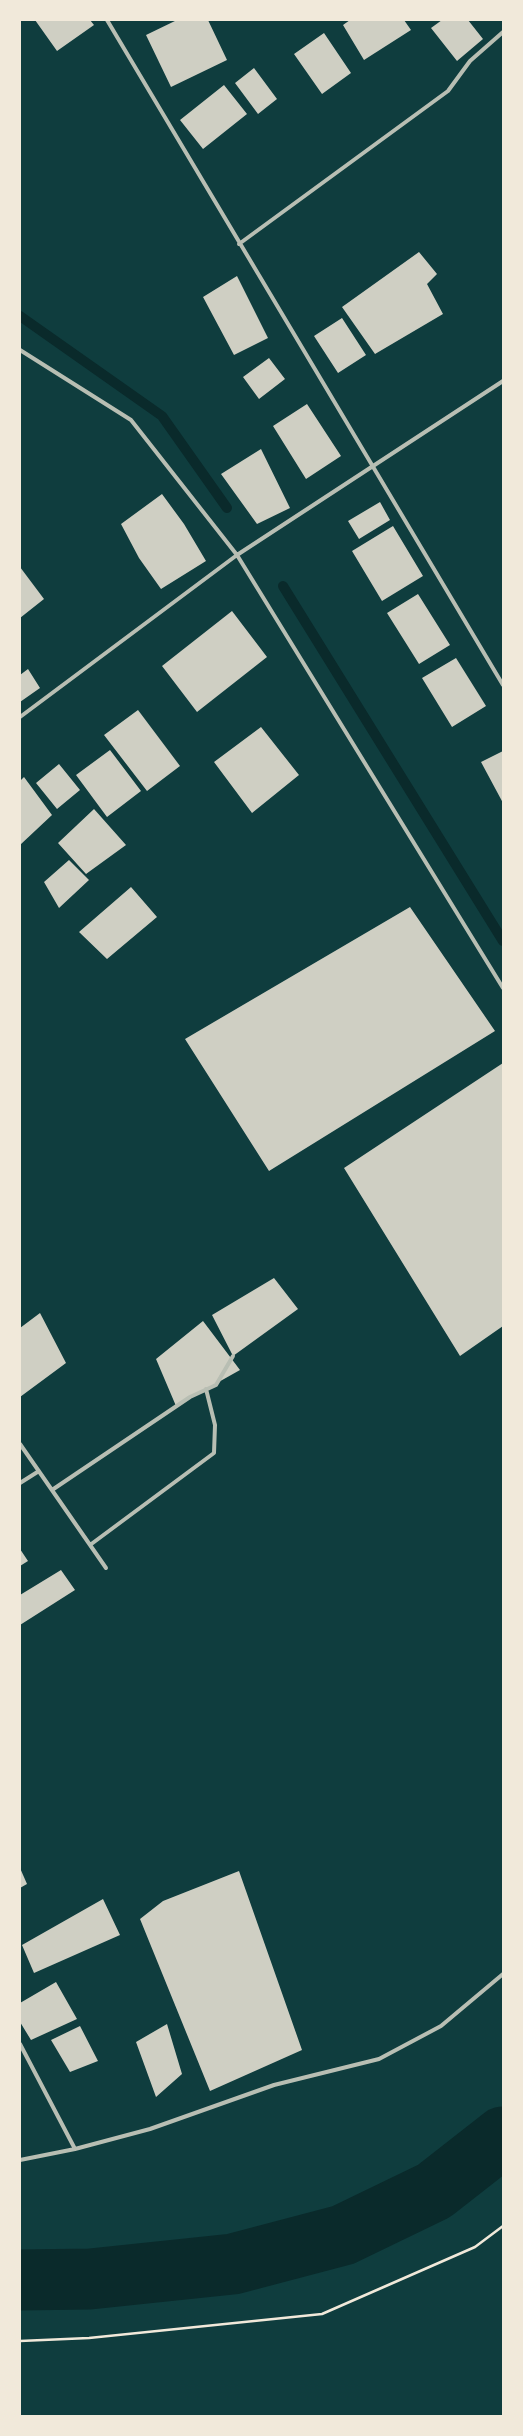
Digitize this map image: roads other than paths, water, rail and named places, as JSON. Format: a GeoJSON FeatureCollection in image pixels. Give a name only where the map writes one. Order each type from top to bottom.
{"type":"FeatureCollection","features":[{"type":"Feature","properties":{"kind":"street"},"geometry":{"type":"LineString","coordinates":[[107,20],[239,244],[374,466],[503,685]]}},
{"type":"Feature","properties":{"kind":"street"},"geometry":{"type":"LineString","coordinates":[[239,244],[448,91],[470,61],[503,32]]}},
{"type":"Feature","properties":{"kind":"street"},"geometry":{"type":"LineString","coordinates":[[20,350],[131,420],[237,555],[503,988]]}},
{"type":"Feature","properties":{"kind":"street"},"geometry":{"type":"LineString","coordinates":[[20,717],[237,555],[503,381]]}},
{"type":"Feature","properties":{"kind":"street"},"geometry":{"type":"LineString","coordinates":[[52,1490],[190,1397],[216,1385],[233,1356]]}},
{"type":"Feature","properties":{"kind":"street"},"geometry":{"type":"LineString","coordinates":[[90,1545],[214,1453],[215,1425],[206,1389]]}},
{"type":"Feature","properties":{"kind":"street"},"geometry":{"type":"LineString","coordinates":[[20,1444],[106,1568]]}},
{"type":"Feature","properties":{"kind":"street"},"geometry":{"type":"LineString","coordinates":[[20,1482],[39,1471]]}},
{"type":"Feature","properties":{"kind":"street"},"geometry":{"type":"LineString","coordinates":[[20,2160],[75,2149],[150,2129],[274,2085],[379,2059],[441,2026],[503,1974]]}},
{"type":"Feature","properties":{"kind":"street"},"geometry":{"type":"LineString","coordinates":[[20,2044],[75,2149]]}},
{"type":"Feature","properties":{"kind":"waterway"},"geometry":{"type":"LineString","coordinates":[[20,316],[162,416],[227,508]]}},
{"type":"Feature","properties":{"kind":"waterway"},"geometry":{"type":"LineString","coordinates":[[283,586],[503,941]]}},
{"type":"Feature","properties":{"kind":"waterway"},"geometry":{"type":"LineString","coordinates":[[20,2280],[90,2279],[233,2264],[343,2235],[434,2191],[503,2137]]}}]}
